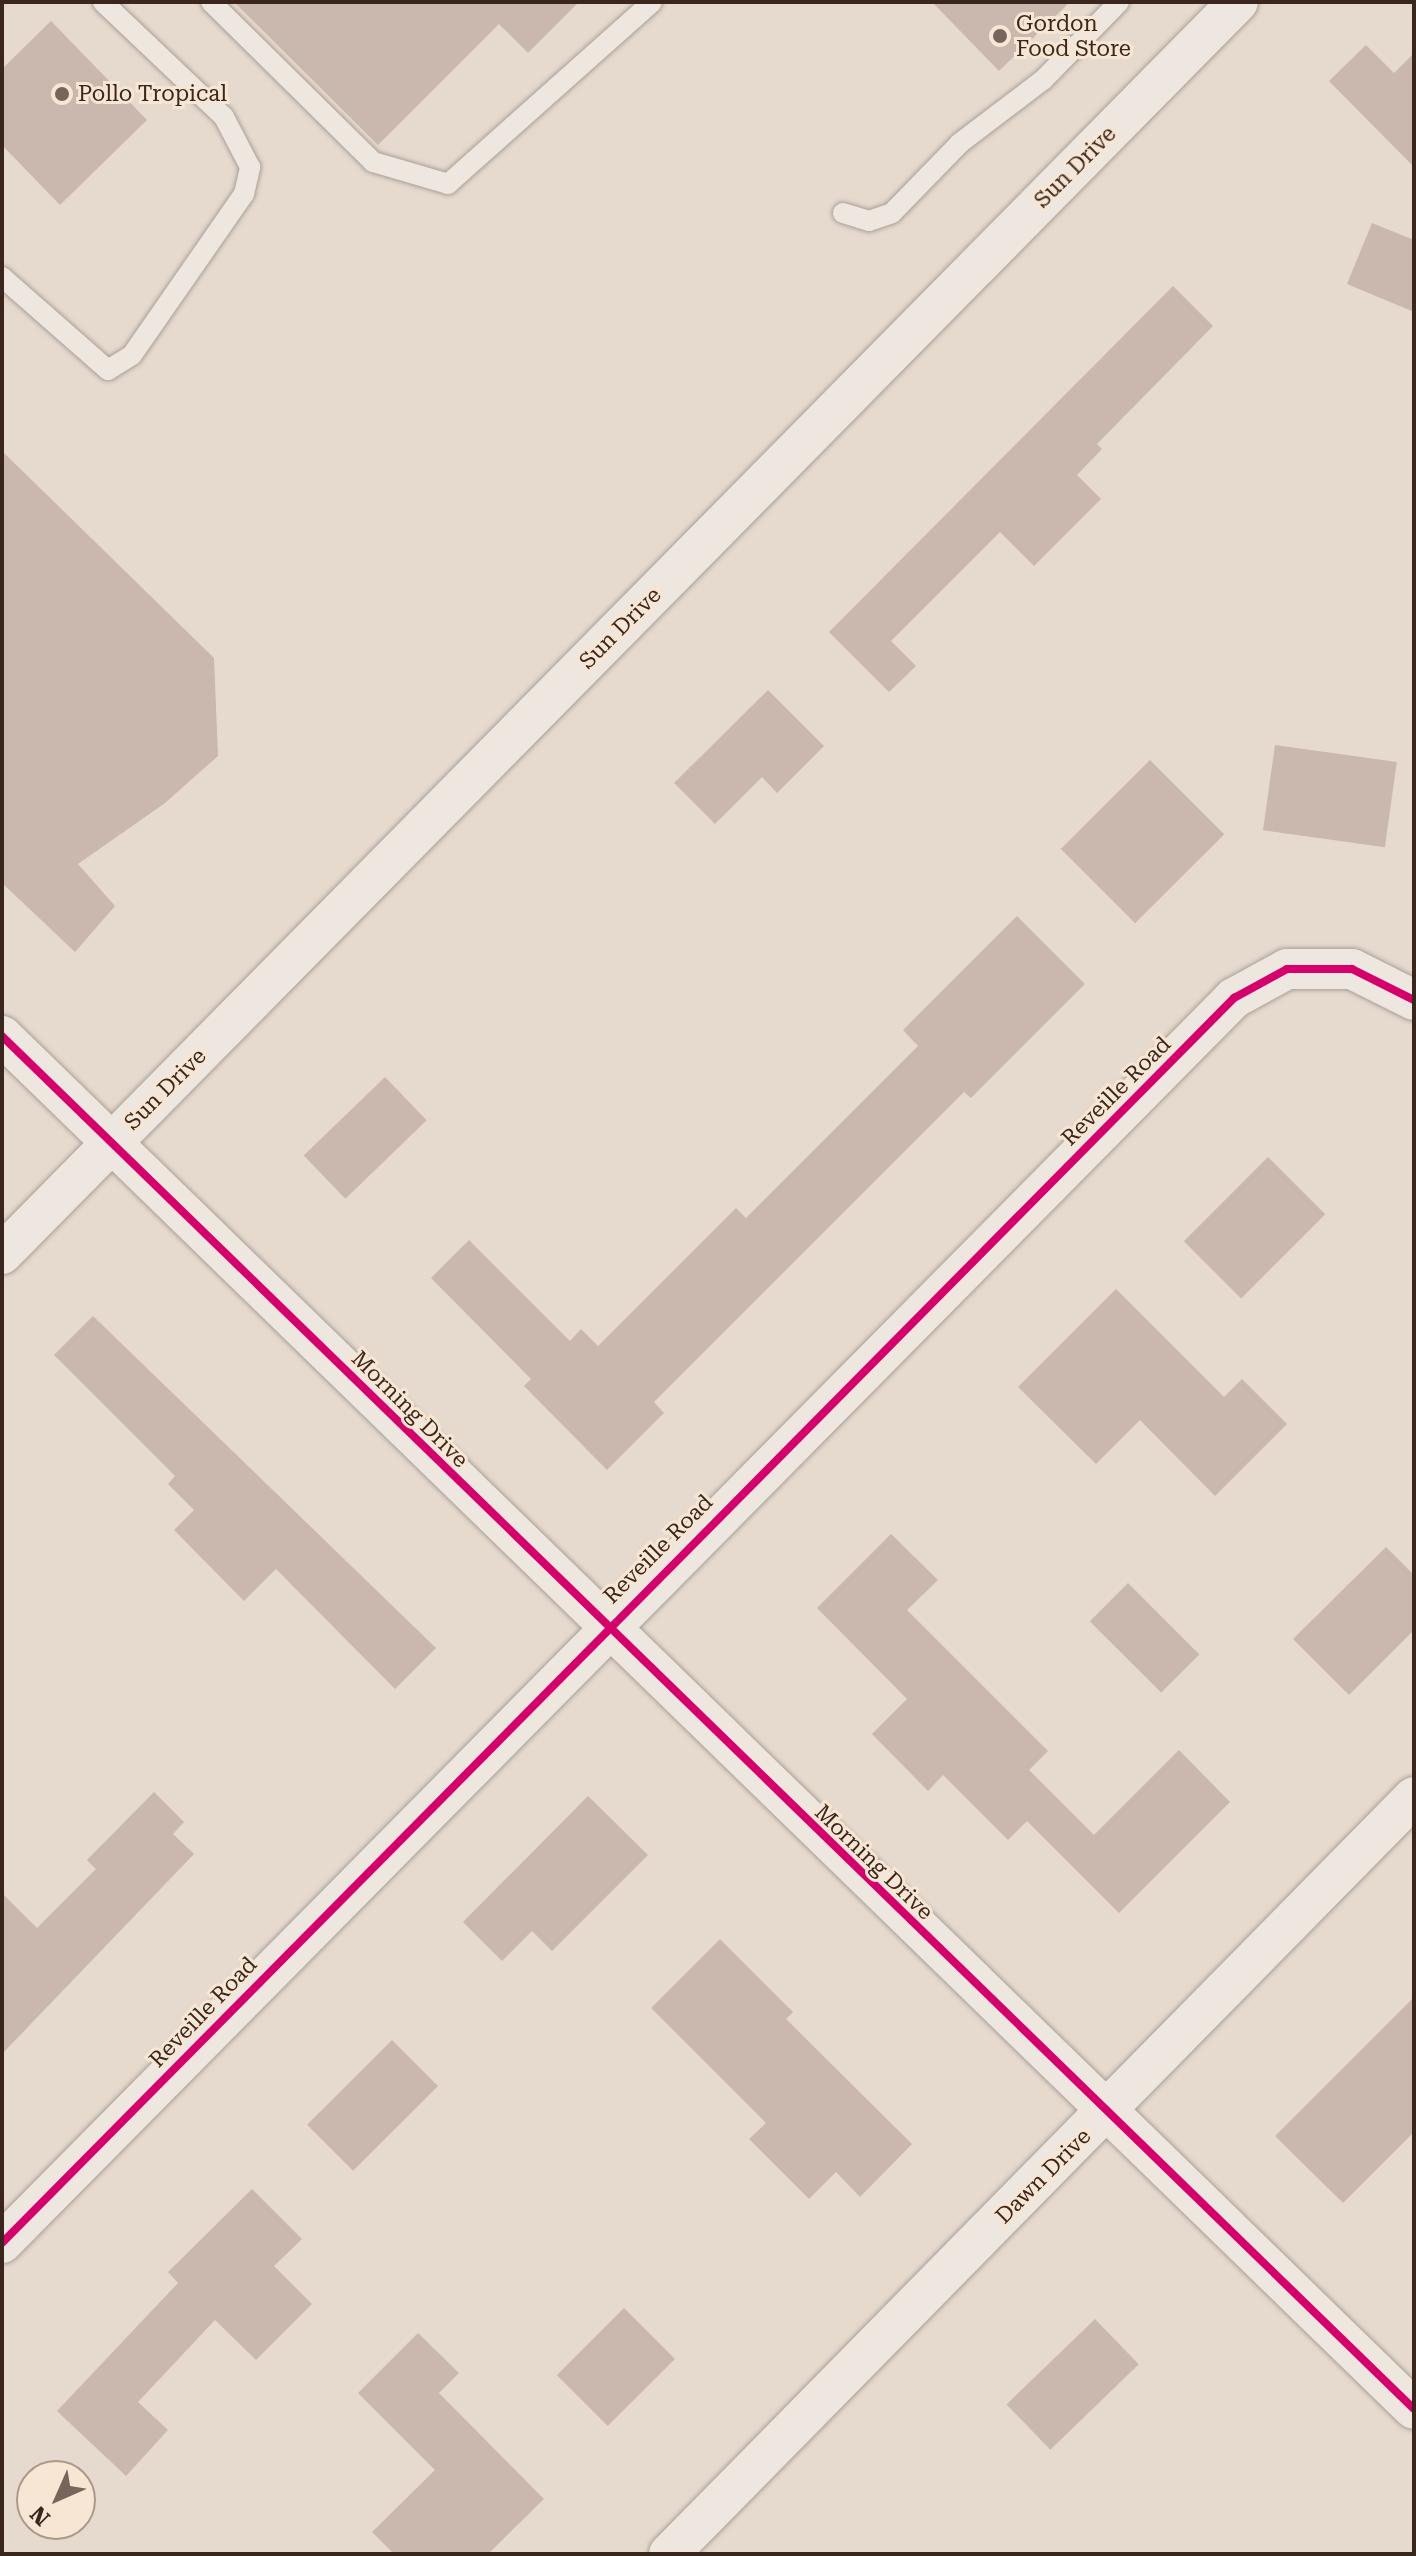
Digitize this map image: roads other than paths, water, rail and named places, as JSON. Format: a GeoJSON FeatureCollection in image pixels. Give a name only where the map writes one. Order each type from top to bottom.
{"type":"FeatureCollection","features":[{"type":"Feature","properties":{"kind":"street","name":"Sun Drive"},"geometry":{"type":"LineString","coordinates":[[2,1254],[1238,2]]}},
{"type":"Feature","properties":{"kind":"street","name":"Reveille Road"},"geometry":{"type":"LineString","coordinates":[[2,2243],[605,1627],[1234,998],[1287,969],[1352,969],[1414,1000]]}},
{"type":"Feature","properties":{"kind":"street","name":"Morning Drive"},"geometry":{"type":"LineString","coordinates":[[2,1036],[605,1627],[1414,2409]]}},
{"type":"Feature","properties":{"kind":"street","name":"Dawn Drive"},"geometry":{"type":"LineString","coordinates":[[669,2554],[1414,1797]]}},
{"type":"Feature","properties":{"kind":"lane"},"geometry":{"type":"LineString","coordinates":[[2,277],[108,370],[132,355],[244,194],[250,167],[224,117],[103,2]]}},
{"type":"Feature","properties":{"kind":"lane"},"geometry":{"type":"LineString","coordinates":[[211,2],[373,162],[448,184],[652,2]]}},
{"type":"Feature","properties":{"kind":"lane"},"geometry":{"type":"LineString","coordinates":[[843,213],[869,221],[892,213],[960,143],[1043,80],[1119,2]]}},
{"type":"Feature","properties":{"kind":"place","name":"Gordon Food Store"},"geometry":{"type":"Point","coordinates":[1000,36]}},
{"type":"Feature","properties":{"kind":"place","name":"Pollo Tropical"},"geometry":{"type":"Point","coordinates":[62,94]}}]}
